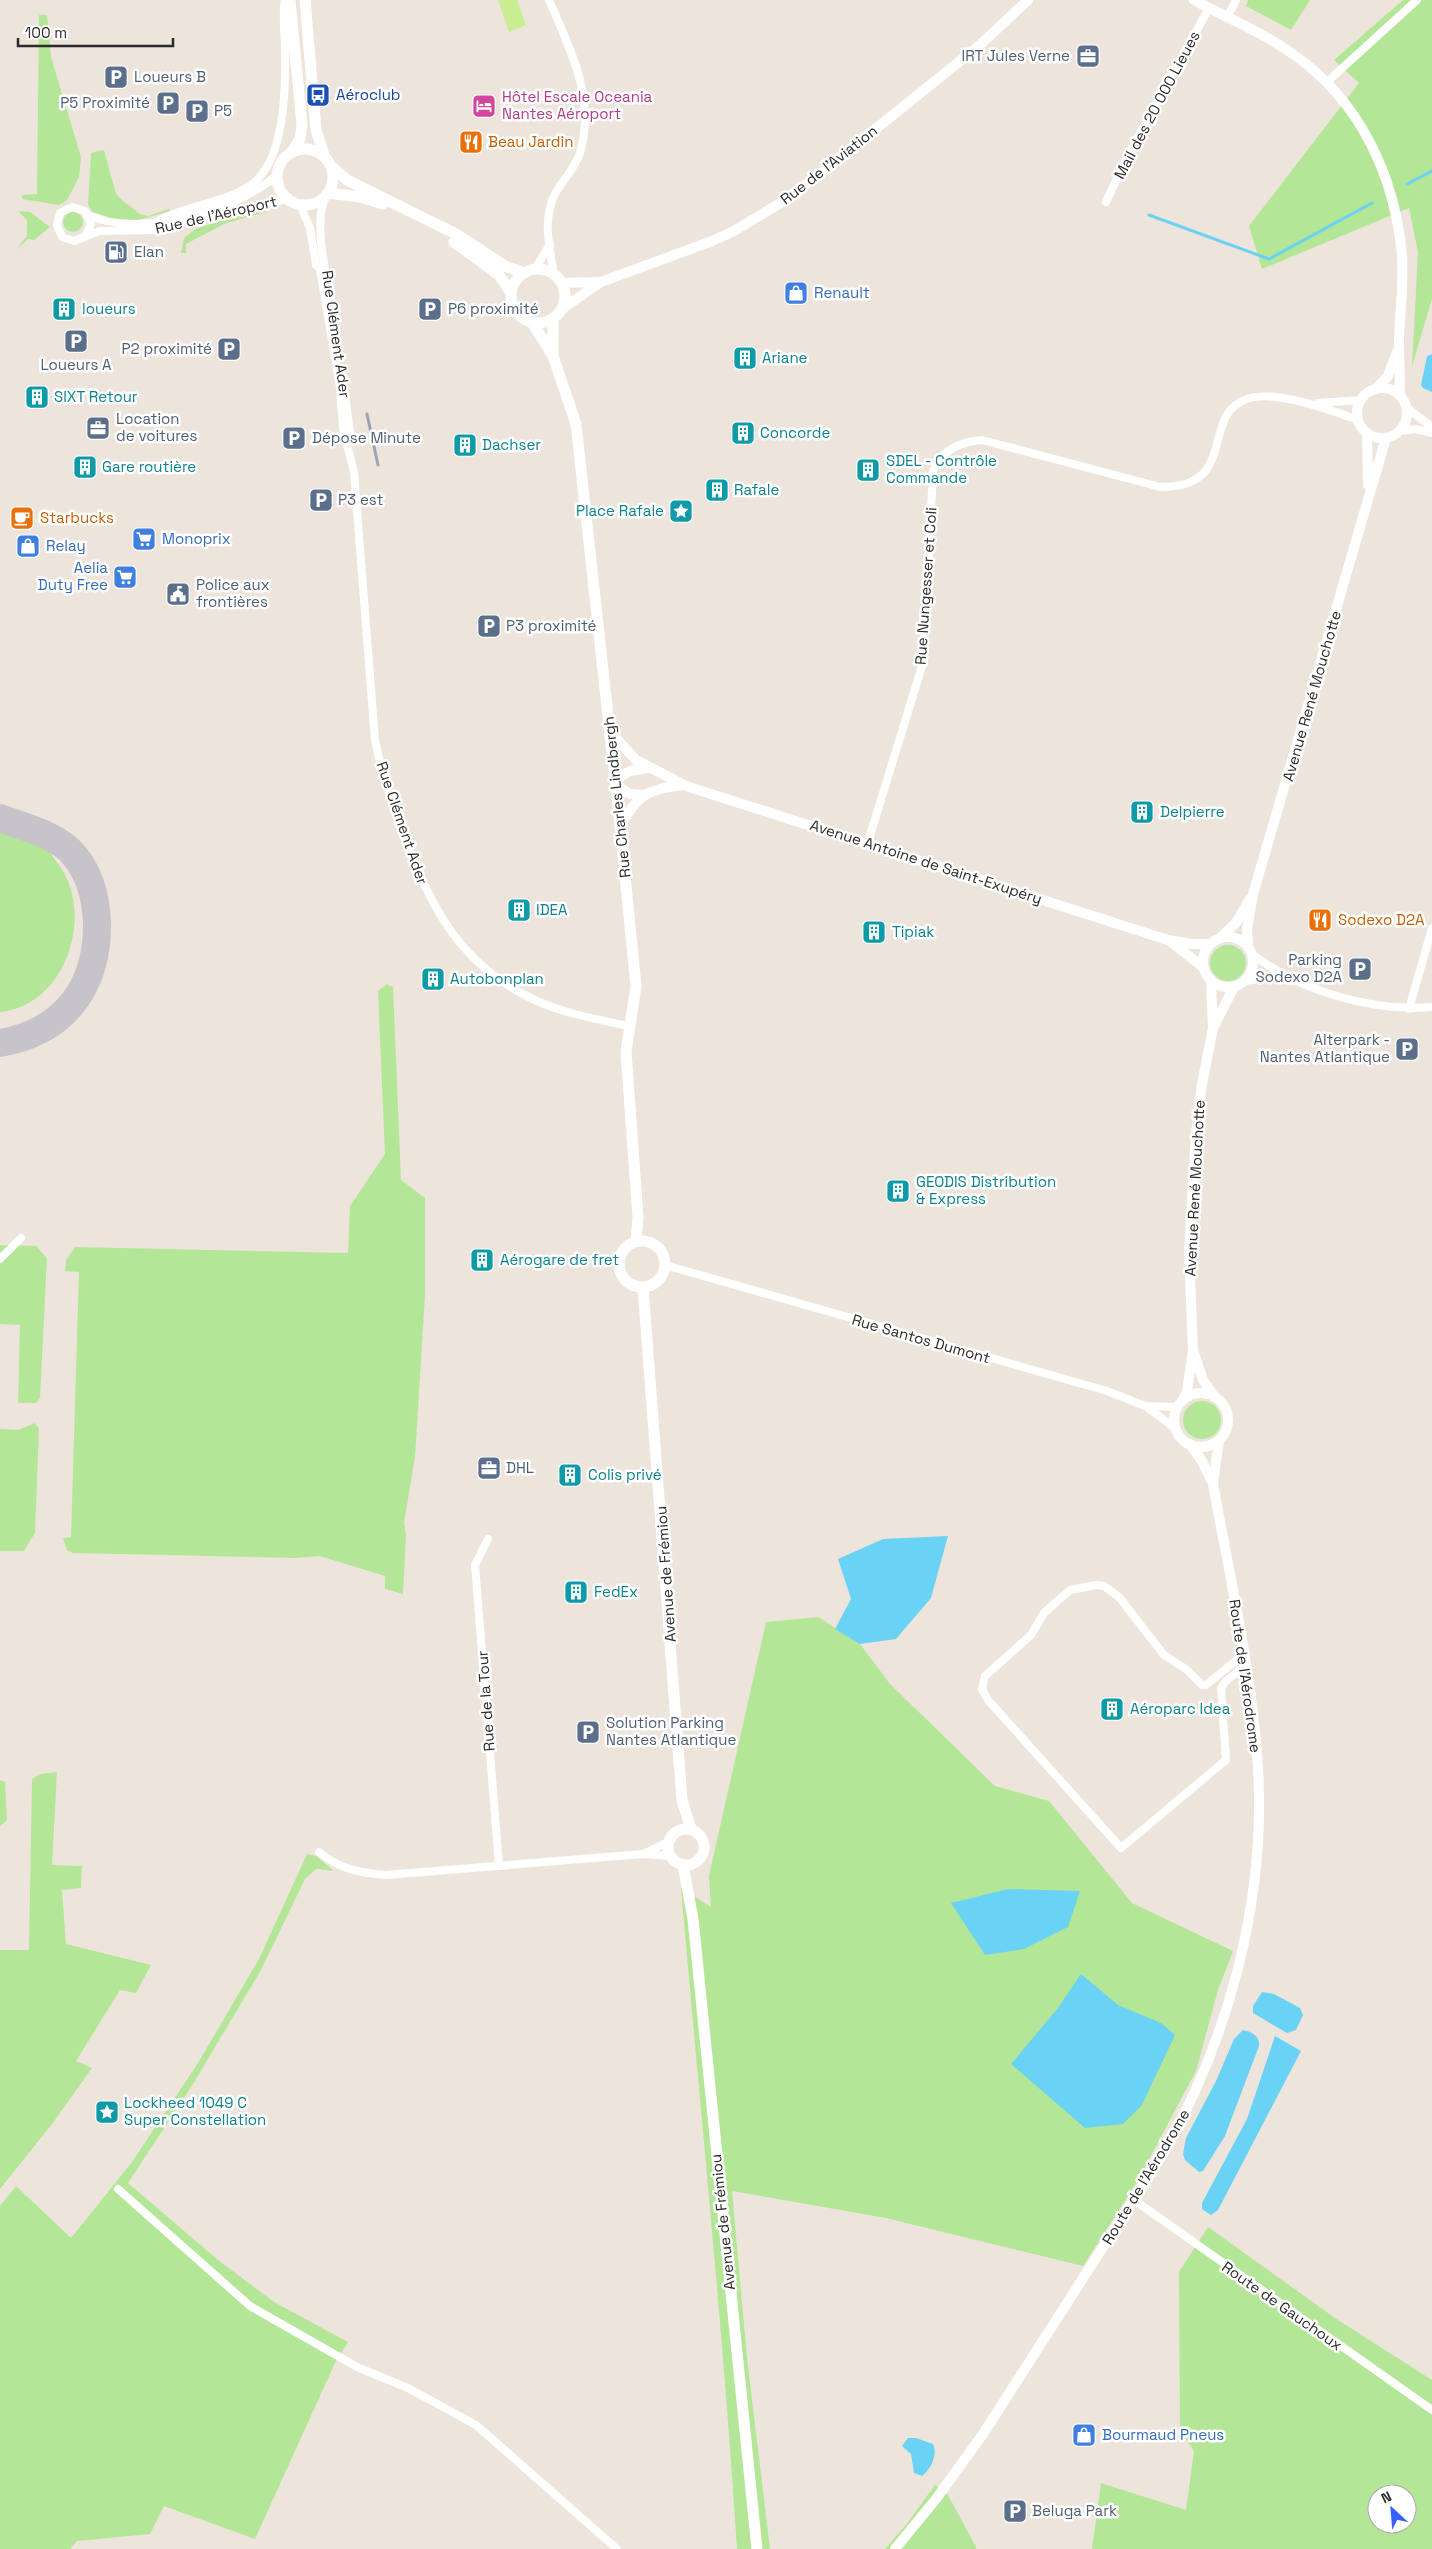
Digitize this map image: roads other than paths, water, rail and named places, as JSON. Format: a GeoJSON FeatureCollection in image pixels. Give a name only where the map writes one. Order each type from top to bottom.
{"type":"FeatureCollection","features":[{"type":"Feature","properties":{"kind":"main road"},"geometry":{"type":"LineString","coordinates":[[290,0],[302,125],[300,139],[292,152],[283,159],[277,175],[280,190],[287,198],[300,205],[316,203],[327,195],[333,180],[332,167]]}},
{"type":"Feature","properties":{"kind":"main road"},"geometry":{"type":"LineString","coordinates":[[305,0],[316,130],[324,155],[332,167],[348,180],[458,235],[506,266],[554,274],[562,283],[565,296],[562,309],[553,318],[539,323],[532,322],[517,312],[511,294],[499,275],[439,227]]}},
{"type":"Feature","properties":{"kind":"main road"},"geometry":{"type":"LineString","coordinates":[[292,152],[312,149],[324,155]]}},
{"type":"Feature","properties":{"kind":"main road"},"geometry":{"type":"LineString","coordinates":[[327,195],[360,197],[412,213]]}},
{"type":"Feature","properties":{"kind":"main road"},"geometry":{"type":"LineString","coordinates":[[511,294],[515,282],[529,271]]}},
{"type":"Feature","properties":{"kind":"main road","name":"Rue Charles Lindbergh"},"geometry":{"type":"LineString","coordinates":[[553,318],[553,356]]}},
{"type":"Feature","properties":{"kind":"main road","name":"Rue Charles Lindbergh"},"geometry":{"type":"LineString","coordinates":[[532,322],[553,356],[574,415],[579,443],[636,986],[633,1009],[628,1026],[626,1058],[638,1217],[636,1241]]}},
{"type":"Feature","properties":{"kind":"main road"},"geometry":{"type":"LineString","coordinates":[[636,1241],[650,1242],[657,1246],[665,1258],[665,1265],[664,1272],[656,1283],[643,1288],[628,1283],[623,1278],[618,1264],[624,1250],[636,1241]]}},
{"type":"Feature","properties":{"kind":"main road","name":"Avenue de Frémiou"},"geometry":{"type":"LineString","coordinates":[[643,1288],[682,1800],[690,1829]]}},
{"type":"Feature","properties":{"kind":"main road","name":"Avenue de Frémiou"},"geometry":{"type":"LineString","coordinates":[[678,1830],[682,1800]]}},
{"type":"Feature","properties":{"kind":"main road"},"geometry":{"type":"LineString","coordinates":[[690,1829],[701,1836],[704,1844],[702,1856],[687,1864],[670,1856],[668,1842],[678,1830],[690,1829]]}},
{"type":"Feature","properties":{"kind":"main road","name":"Avenue de Frémiou"},"geometry":{"type":"LineString","coordinates":[[687,1864],[757,2549]]}},
{"type":"Feature","properties":{"kind":"street"},"geometry":{"type":"LineString","coordinates":[[156,222],[172,213],[240,191],[250,185],[264,171],[276,144],[284,100],[285,0]]}},
{"type":"Feature","properties":{"kind":"street"},"geometry":{"type":"LineString","coordinates":[[549,0],[576,62],[585,103],[584,126],[579,155],[556,193],[546,223],[554,274]]}},
{"type":"Feature","properties":{"kind":"street","name":"Rue de l'Aviation"},"geometry":{"type":"LineString","coordinates":[[562,309],[601,282],[712,241],[734,231],[782,202],[821,173],[981,44],[1028,0]]}},
{"type":"Feature","properties":{"kind":"street"},"geometry":{"type":"LineString","coordinates":[[1194,0],[1293,54],[1327,82],[1348,104],[1367,134],[1391,197],[1402,257],[1403,291],[1399,339],[1400,396],[1407,408],[1432,427]]}},
{"type":"Feature","properties":{"kind":"street"},"geometry":{"type":"LineString","coordinates":[[1227,18],[1236,0]]}},
{"type":"Feature","properties":{"kind":"street"},"geometry":{"type":"LineString","coordinates":[[1327,82],[1417,0]]}},
{"type":"Feature","properties":{"kind":"street","name":"Mail des 20 000 Lieues"},"geometry":{"type":"LineString","coordinates":[[1106,202],[1128,156],[1209,8]]}},
{"type":"Feature","properties":{"kind":"street","name":"Rue de l'Aéroport"},"geometry":{"type":"LineString","coordinates":[[277,175],[264,186],[243,198],[186,216],[156,222],[125,225],[88,215],[79,208],[69,208],[60,213],[57,222],[58,231],[68,240],[78,241],[100,231],[157,230],[220,212],[238,211],[287,198]]}},
{"type":"Feature","properties":{"kind":"street","name":"Rue Clément Ader"},"geometry":{"type":"LineString","coordinates":[[327,195],[321,206],[321,233],[354,456],[375,740],[385,782],[427,894],[457,940],[475,959],[524,994],[560,1011],[628,1026]]}},
{"type":"Feature","properties":{"kind":"street","name":"Rue Clément Ader"},"geometry":{"type":"LineString","coordinates":[[300,205],[310,228],[316,265],[320,268],[340,387],[343,429],[354,472]]}},
{"type":"Feature","properties":{"kind":"street"},"geometry":{"type":"LineString","coordinates":[[86,236],[90,227],[88,215]]}},
{"type":"Feature","properties":{"kind":"street"},"geometry":{"type":"LineString","coordinates":[[529,271],[550,244]]}},
{"type":"Feature","properties":{"kind":"street","name":"Rue de l'Aviation"},"geometry":{"type":"LineString","coordinates":[[562,283],[601,282]]}},
{"type":"Feature","properties":{"kind":"street"},"geometry":{"type":"LineString","coordinates":[[1399,339],[1391,370],[1376,389],[1362,400],[1358,420],[1366,433],[1376,438],[1386,438],[1400,431],[1416,429],[1432,434]]}},
{"type":"Feature","properties":{"kind":"street"},"geometry":{"type":"LineString","coordinates":[[1376,389],[1385,388],[1400,396]]}},
{"type":"Feature","properties":{"kind":"street","name":"Rue Nungesser et Coli"},"geometry":{"type":"LineString","coordinates":[[868,842],[923,663],[932,471],[944,453],[968,441],[982,440],[1160,487],[1175,487],[1197,480],[1204,472],[1210,462],[1226,417],[1237,403],[1246,399],[1261,396],[1312,404],[1358,420]]}},
{"type":"Feature","properties":{"kind":"street","name":"Rue Nungesser et Coli"},"geometry":{"type":"LineString","coordinates":[[1312,404],[1362,400]]}},
{"type":"Feature","properties":{"kind":"street"},"geometry":{"type":"LineString","coordinates":[[1400,431],[1406,420],[1407,408]]}},
{"type":"Feature","properties":{"kind":"street","name":"Avenue René Mouchotte"},"geometry":{"type":"LineString","coordinates":[[1366,433],[1368,496]]}},
{"type":"Feature","properties":{"kind":"street","name":"Avenue René Mouchotte"},"geometry":{"type":"LineString","coordinates":[[1250,950],[1247,929],[1253,894],[1386,438]]}},
{"type":"Feature","properties":{"kind":"street","name":"Avenue Antoine de Saint-Exupéry"},"geometry":{"type":"LineString","coordinates":[[610,732],[627,752],[648,768],[684,785],[868,842],[1168,940],[1192,944],[1210,944]]}},
{"type":"Feature","properties":{"kind":"street"},"geometry":{"type":"LineString","coordinates":[[642,796],[630,794],[616,783],[630,771],[648,768]]}},
{"type":"Feature","properties":{"kind":"street","name":"Avenue Antoine de Saint-Exupéry"},"geometry":{"type":"LineString","coordinates":[[620,827],[630,807],[642,796],[663,787],[684,785]]}},
{"type":"Feature","properties":{"kind":"street","name":"Avenue René Mouchotte"},"geometry":{"type":"LineString","coordinates":[[1220,938],[1236,923],[1253,894]]}},
{"type":"Feature","properties":{"kind":"street"},"geometry":{"type":"LineString","coordinates":[[1409,1009],[1432,928]]}},
{"type":"Feature","properties":{"kind":"street"},"geometry":{"type":"LineString","coordinates":[[1300,981],[1265,978],[1245,981],[1234,987],[1218,986],[1211,981],[1203,967],[1205,951],[1210,944],[1220,938],[1233,937],[1269,967],[1300,981],[1366,1004],[1409,1009],[1432,1007]]}},
{"type":"Feature","properties":{"kind":"street","name":"Avenue Antoine de Saint-Exupéry"},"geometry":{"type":"LineString","coordinates":[[1168,940],[1203,967]]}},
{"type":"Feature","properties":{"kind":"street"},"geometry":{"type":"LineString","coordinates":[[1245,981],[1252,971],[1250,950]]}},
{"type":"Feature","properties":{"kind":"street","name":"Avenue René Mouchotte"},"geometry":{"type":"LineString","coordinates":[[1180,1404],[1187,1392],[1193,1350],[1189,1252],[1202,1084],[1213,1028],[1211,981]]}},
{"type":"Feature","properties":{"kind":"street","name":"Avenue René Mouchotte"},"geometry":{"type":"LineString","coordinates":[[1213,1028],[1234,987]]}},
{"type":"Feature","properties":{"kind":"street"},"geometry":{"type":"LineString","coordinates":[[0,1259],[21,1238]]}},
{"type":"Feature","properties":{"kind":"street","name":"Rue Santos Dumont"},"geometry":{"type":"LineString","coordinates":[[665,1265],[1107,1391],[1145,1406],[1180,1404]]}},
{"type":"Feature","properties":{"kind":"street","name":"Avenue René Mouchotte"},"geometry":{"type":"LineString","coordinates":[[1193,1350],[1203,1380],[1214,1396]]}},
{"type":"Feature","properties":{"kind":"street"},"geometry":{"type":"LineString","coordinates":[[1207,1394],[1214,1396],[1223,1404],[1229,1419],[1227,1429],[1219,1440],[1206,1446],[1190,1444],[1181,1438],[1176,1429],[1175,1419],[1180,1404],[1191,1395],[1207,1394]]}},
{"type":"Feature","properties":{"kind":"street"},"geometry":{"type":"LineString","coordinates":[[1145,1406],[1176,1429]]}},
{"type":"Feature","properties":{"kind":"street","name":"Route de l'Aérodrome"},"geometry":{"type":"LineString","coordinates":[[1213,1484],[1219,1440]]}},
{"type":"Feature","properties":{"kind":"street","name":"Route de l'Aérodrome"},"geometry":{"type":"LineString","coordinates":[[895,2549],[936,2499],[983,2434],[1134,2200],[1178,2128],[1214,2046],[1232,1991],[1247,1924],[1257,1851],[1258,1770],[1254,1714],[1213,1484],[1202,1461],[1190,1444]]}},
{"type":"Feature","properties":{"kind":"street","name":"Rue de la Tour"},"geometry":{"type":"LineString","coordinates":[[488,1538],[475,1565],[499,1866]]}},
{"type":"Feature","properties":{"kind":"street"},"geometry":{"type":"LineString","coordinates":[[1244,1654],[1206,1685],[1202,1685],[1186,1669],[1164,1654],[1113,1592],[1100,1585],[1079,1586],[1070,1590],[1044,1613],[1031,1636],[985,1676],[982,1689],[988,1700],[1121,1848],[1226,1760],[1220,1688],[1246,1666]]}},
{"type":"Feature","properties":{"kind":"street"},"geometry":{"type":"LineString","coordinates":[[643,1854],[668,1842]]}},
{"type":"Feature","properties":{"kind":"street"},"geometry":{"type":"LineString","coordinates":[[319,1852],[330,1862],[359,1873],[386,1875],[643,1854],[670,1856]]}},
{"type":"Feature","properties":{"kind":"street"},"geometry":{"type":"LineString","coordinates":[[118,2190],[250,2306],[357,2367],[416,2392],[476,2425],[617,2549]]}},
{"type":"Feature","properties":{"kind":"street","name":"Route de Gauchoux"},"geometry":{"type":"LineString","coordinates":[[1134,2200],[1432,2410]]}},
{"type":"Feature","properties":{"kind":"water"},"geometry":{"type":"Polygon","coordinates":[[[1432,354],[1432,392],[1421,385],[1427,356],[1432,354]]]}},
{"type":"Feature","properties":{"kind":"water"},"geometry":{"type":"Polygon","coordinates":[[[948,1536],[931,1598],[896,1639],[860,1644],[835,1629],[851,1599],[838,1559],[883,1539],[948,1536]]]}},
{"type":"Feature","properties":{"kind":"water"},"geometry":{"type":"Polygon","coordinates":[[[1008,1889],[1080,1891],[1068,1927],[1024,1949],[985,1955],[951,1903],[1008,1889]]]}},
{"type":"Feature","properties":{"kind":"water"},"geometry":{"type":"Polygon","coordinates":[[[1081,1974],[1118,2005],[1161,2023],[1175,2035],[1142,2105],[1123,2124],[1085,2128],[1011,2064],[1058,2008],[1081,1974]]]}},
{"type":"Feature","properties":{"kind":"water"},"geometry":{"type":"Polygon","coordinates":[[[1262,1992],[1274,1994],[1300,2008],[1303,2015],[1296,2030],[1287,2033],[1253,2013],[1253,2006],[1262,1992]]]}},
{"type":"Feature","properties":{"kind":"water"},"geometry":{"type":"Polygon","coordinates":[[[1243,2030],[1255,2035],[1259,2046],[1225,2136],[1203,2171],[1199,2172],[1185,2160],[1183,2154],[1186,2138],[1216,2081],[1234,2039],[1243,2030]]]}},
{"type":"Feature","properties":{"kind":"water"},"geometry":{"type":"Polygon","coordinates":[[[1275,2036],[1301,2051],[1218,2210],[1211,2215],[1202,2209],[1202,2203],[1247,2119],[1275,2036]]]}},
{"type":"Feature","properties":{"kind":"water"},"geometry":{"type":"Polygon","coordinates":[[[908,2438],[916,2438],[933,2444],[935,2453],[933,2462],[922,2476],[914,2473],[911,2454],[902,2446],[908,2438]]]}},
{"type":"Feature","properties":{"kind":"waterway"},"geometry":{"type":"LineString","coordinates":[[1407,184],[1432,171]]}},
{"type":"Feature","properties":{"kind":"waterway"},"geometry":{"type":"LineString","coordinates":[[1149,215],[1269,259],[1372,203]]}},
{"type":"Feature","properties":{"kind":"railway"},"geometry":{"type":"LineString","coordinates":[[367,414],[378,465]]}},
{"type":"Feature","properties":{"kind":"place","name":"IRT Jules Verne"},"geometry":{"type":"Point","coordinates":[1088,56]}},
{"type":"Feature","properties":{"kind":"place","name":"Loueurs B"},"geometry":{"type":"Point","coordinates":[116,77]}},
{"type":"Feature","properties":{"kind":"place","name":"Aéroclub"},"geometry":{"type":"Point","coordinates":[318,95]}},
{"type":"Feature","properties":{"kind":"place","name":"P5 Proximité"},"geometry":{"type":"Point","coordinates":[168,103]}},
{"type":"Feature","properties":{"kind":"place","name":"Hôtel Escale Oceania Nantes Aéroport"},"geometry":{"type":"Point","coordinates":[484,106]}},
{"type":"Feature","properties":{"kind":"place","name":"P5"},"geometry":{"type":"Point","coordinates":[197,111]}},
{"type":"Feature","properties":{"kind":"place","name":"Beau Jardin"},"geometry":{"type":"Point","coordinates":[471,142]}},
{"type":"Feature","properties":{"kind":"place","name":"Elan"},"geometry":{"type":"Point","coordinates":[116,252]}},
{"type":"Feature","properties":{"kind":"place","name":"Renault"},"geometry":{"type":"Point","coordinates":[796,293]}},
{"type":"Feature","properties":{"kind":"place","name":"loueurs"},"geometry":{"type":"Point","coordinates":[64,309]}},
{"type":"Feature","properties":{"kind":"place","name":"P6 proximité"},"geometry":{"type":"Point","coordinates":[430,309]}},
{"type":"Feature","properties":{"kind":"place","name":"Loueurs A"},"geometry":{"type":"Point","coordinates":[76,341]}},
{"type":"Feature","properties":{"kind":"place","name":"P2 proximité"},"geometry":{"type":"Point","coordinates":[229,349]}},
{"type":"Feature","properties":{"kind":"place","name":"Ariane"},"geometry":{"type":"Point","coordinates":[745,358]}},
{"type":"Feature","properties":{"kind":"place","name":"SIXT Retour"},"geometry":{"type":"Point","coordinates":[37,397]}},
{"type":"Feature","properties":{"kind":"place","name":"Location de voitures"},"geometry":{"type":"Point","coordinates":[98,428]}},
{"type":"Feature","properties":{"kind":"place","name":"Concorde"},"geometry":{"type":"Point","coordinates":[743,433]}},
{"type":"Feature","properties":{"kind":"place","name":"Dépose Minute"},"geometry":{"type":"Point","coordinates":[294,438]}},
{"type":"Feature","properties":{"kind":"place","name":"Dachser"},"geometry":{"type":"Point","coordinates":[465,445]}},
{"type":"Feature","properties":{"kind":"place","name":"Gare routière"},"geometry":{"type":"Point","coordinates":[85,467]}},
{"type":"Feature","properties":{"kind":"place","name":"SDEL - Contrôle Commande"},"geometry":{"type":"Point","coordinates":[868,470]}},
{"type":"Feature","properties":{"kind":"place","name":"Rafale"},"geometry":{"type":"Point","coordinates":[717,490]}},
{"type":"Feature","properties":{"kind":"place","name":"P3 est"},"geometry":{"type":"Point","coordinates":[321,500]}},
{"type":"Feature","properties":{"kind":"place","name":"Place Rafale"},"geometry":{"type":"Point","coordinates":[681,511]}},
{"type":"Feature","properties":{"kind":"place","name":"Starbucks"},"geometry":{"type":"Point","coordinates":[22,518]}},
{"type":"Feature","properties":{"kind":"place","name":"Monoprix"},"geometry":{"type":"Point","coordinates":[144,539]}},
{"type":"Feature","properties":{"kind":"place","name":"Relay"},"geometry":{"type":"Point","coordinates":[28,546]}},
{"type":"Feature","properties":{"kind":"place","name":"Aelia Duty Free"},"geometry":{"type":"Point","coordinates":[125,577]}},
{"type":"Feature","properties":{"kind":"place","name":"Police aux frontières"},"geometry":{"type":"Point","coordinates":[178,594]}},
{"type":"Feature","properties":{"kind":"place","name":"P3 proximité"},"geometry":{"type":"Point","coordinates":[489,626]}},
{"type":"Feature","properties":{"kind":"place","name":"Delpierre"},"geometry":{"type":"Point","coordinates":[1142,812]}},
{"type":"Feature","properties":{"kind":"place","name":"IDEA"},"geometry":{"type":"Point","coordinates":[519,910]}},
{"type":"Feature","properties":{"kind":"place","name":"Sodexo D2A"},"geometry":{"type":"Point","coordinates":[1320,920]}},
{"type":"Feature","properties":{"kind":"place","name":"Tipiak"},"geometry":{"type":"Point","coordinates":[874,932]}},
{"type":"Feature","properties":{"kind":"place","name":"Parking Sodexo D2A"},"geometry":{"type":"Point","coordinates":[1360,969]}},
{"type":"Feature","properties":{"kind":"place","name":"Autobonplan"},"geometry":{"type":"Point","coordinates":[433,979]}},
{"type":"Feature","properties":{"kind":"place","name":"Alterpark - Nantes Atlantique"},"geometry":{"type":"Point","coordinates":[1407,1049]}},
{"type":"Feature","properties":{"kind":"place","name":"GEODIS Distribution & Express"},"geometry":{"type":"Point","coordinates":[898,1191]}},
{"type":"Feature","properties":{"kind":"place","name":"Aérogare de fret"},"geometry":{"type":"Point","coordinates":[482,1260]}},
{"type":"Feature","properties":{"kind":"place","name":"DHL"},"geometry":{"type":"Point","coordinates":[489,1468]}},
{"type":"Feature","properties":{"kind":"place","name":"Colis privé"},"geometry":{"type":"Point","coordinates":[570,1475]}},
{"type":"Feature","properties":{"kind":"place","name":"FedEx"},"geometry":{"type":"Point","coordinates":[576,1592]}},
{"type":"Feature","properties":{"kind":"place","name":"Aéroparc Idea"},"geometry":{"type":"Point","coordinates":[1112,1709]}},
{"type":"Feature","properties":{"kind":"place","name":"Solution Parking Nantes Atlantique"},"geometry":{"type":"Point","coordinates":[588,1732]}},
{"type":"Feature","properties":{"kind":"place","name":"Lockheed 1049 C Super Constellation"},"geometry":{"type":"Point","coordinates":[107,2112]}},
{"type":"Feature","properties":{"kind":"place","name":"Bourmaud Pneus"},"geometry":{"type":"Point","coordinates":[1084,2435]}},
{"type":"Feature","properties":{"kind":"place","name":"Beluga Park"},"geometry":{"type":"Point","coordinates":[1015,2511]}}]}
